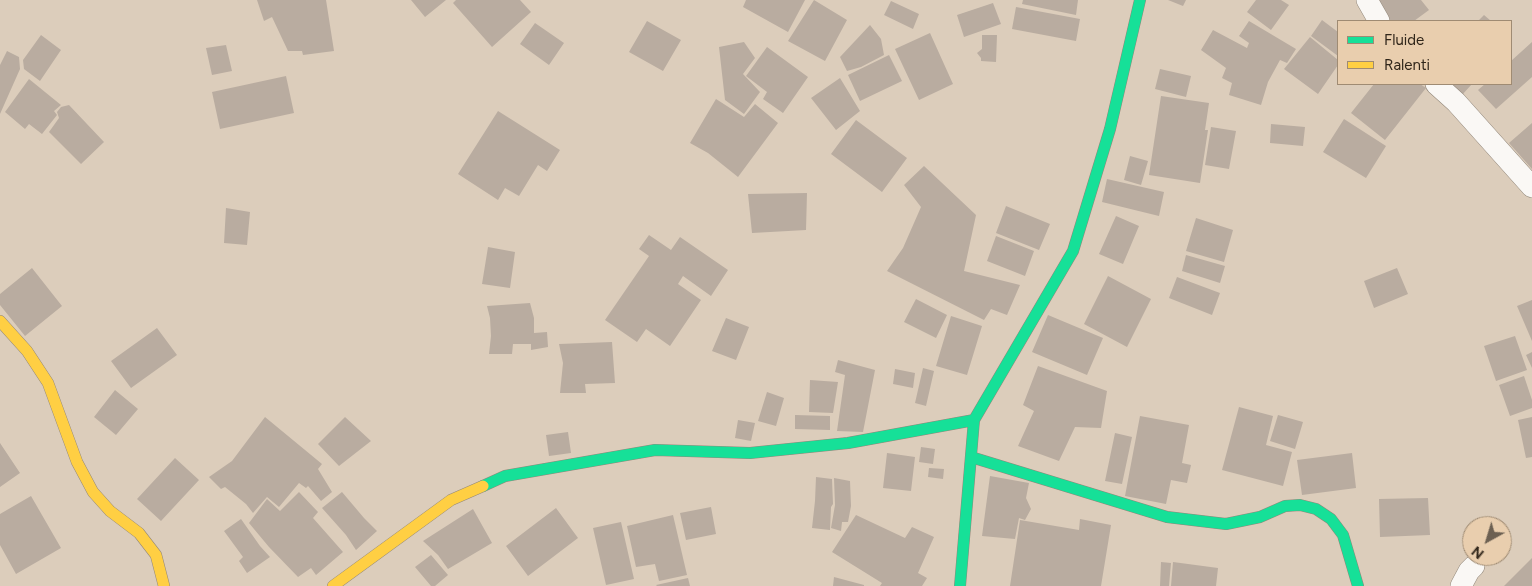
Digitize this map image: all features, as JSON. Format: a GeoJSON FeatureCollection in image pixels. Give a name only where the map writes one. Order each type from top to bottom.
{"type":"FeatureCollection","features":[{"type":"Feature","properties":{"kind":"street"},"geometry":{"type":"LineString","coordinates":[[960,586],[974,420],[1073,251],[1110,129],[1140,0]]}},
{"type":"Feature","properties":{"kind":"street"},"geometry":{"type":"LineString","coordinates":[[1367,0],[1378,20]]}},
{"type":"Feature","properties":{"kind":"street"},"geometry":{"type":"LineString","coordinates":[[1437,85],[1456,102],[1532,187]]}},
{"type":"Feature","properties":{"kind":"street"},"geometry":{"type":"LineString","coordinates":[[0,321],[27,351],[48,383],[77,462],[93,492],[110,510],[139,532],[156,555],[164,586]]}},
{"type":"Feature","properties":{"kind":"street"},"geometry":{"type":"LineString","coordinates":[[333,586],[451,500],[504,476],[655,450],[750,453],[848,443],[974,420]]}},
{"type":"Feature","properties":{"kind":"street"},"geometry":{"type":"LineString","coordinates":[[971,457],[1167,517],[1226,524],[1260,517],[1285,506],[1300,504],[1316,509],[1331,519],[1343,535],[1358,586]]}},
{"type":"Feature","properties":{"kind":"street"},"geometry":{"type":"LineString","coordinates":[[1461,586],[1474,566]]}},
{"type":"Feature","properties":{"kind":"building"},"geometry":{"type":"Polygon","coordinates":[[[257,0],[326,0],[334,51],[303,55],[302,51],[288,51],[272,17],[264,21],[257,0]]]}},
{"type":"Feature","properties":{"kind":"building"},"geometry":{"type":"Polygon","coordinates":[[[411,0],[446,0],[425,17],[411,0]]]}},
{"type":"Feature","properties":{"kind":"building"},"geometry":{"type":"Polygon","coordinates":[[[456,0],[520,0],[531,12],[492,47],[453,3],[456,0]]]}},
{"type":"Feature","properties":{"kind":"building"},"geometry":{"type":"Polygon","coordinates":[[[746,0],[805,0],[788,32],[743,7],[746,0]]]}},
{"type":"Feature","properties":{"kind":"building"},"geometry":{"type":"Polygon","coordinates":[[[814,0],[847,20],[825,61],[788,41],[814,0]]]}},
{"type":"Feature","properties":{"kind":"building"},"geometry":{"type":"Polygon","coordinates":[[[1023,0],[1078,0],[1076,15],[1022,4],[1023,0]]]}},
{"type":"Feature","properties":{"kind":"building"},"geometry":{"type":"Polygon","coordinates":[[[1168,0],[1186,0],[1183,6],[1168,0]]]}},
{"type":"Feature","properties":{"kind":"building"},"geometry":{"type":"Polygon","coordinates":[[[1256,0],[1281,0],[1289,5],[1271,30],[1247,12],[1256,0]]]}},
{"type":"Feature","properties":{"kind":"building"},"geometry":{"type":"Polygon","coordinates":[[[1373,0],[1421,0],[1429,10],[1415,20],[1389,20],[1373,0]]]}},
{"type":"Feature","properties":{"kind":"building"},"geometry":{"type":"Polygon","coordinates":[[[891,1],[919,14],[913,29],[884,15],[891,1]]]}},
{"type":"Feature","properties":{"kind":"building"},"geometry":{"type":"Polygon","coordinates":[[[993,3],[1001,24],[964,37],[957,15],[993,3]]]}},
{"type":"Feature","properties":{"kind":"building"},"geometry":{"type":"Polygon","coordinates":[[[1016,7],[1080,19],[1076,41],[1012,29],[1016,7]]]}},
{"type":"Feature","properties":{"kind":"building"},"geometry":{"type":"Polygon","coordinates":[[[1484,15],[1490,20],[1479,20],[1484,15]]]}},
{"type":"Feature","properties":{"kind":"building"},"geometry":{"type":"Polygon","coordinates":[[[1322,20],[1337,31],[1337,55],[1311,36],[1322,20]]]}},
{"type":"Feature","properties":{"kind":"building"},"geometry":{"type":"Polygon","coordinates":[[[647,21],[681,40],[663,71],[629,52],[647,21]]]}},
{"type":"Feature","properties":{"kind":"building"},"geometry":{"type":"Polygon","coordinates":[[[1249,21],[1296,49],[1287,63],[1280,60],[1268,82],[1261,105],[1229,95],[1232,83],[1222,78],[1226,68],[1201,50],[1213,30],[1247,48],[1249,43],[1239,36],[1249,21]]]}},
{"type":"Feature","properties":{"kind":"building"},"geometry":{"type":"Polygon","coordinates":[[[535,23],[564,43],[549,65],[520,44],[535,23]]]}},
{"type":"Feature","properties":{"kind":"building"},"geometry":{"type":"Polygon","coordinates":[[[870,25],[881,39],[884,55],[861,67],[847,71],[840,57],[870,25]]]}},
{"type":"Feature","properties":{"kind":"building"},"geometry":{"type":"Polygon","coordinates":[[[930,33],[953,84],[919,100],[895,49],[930,33]]]}},
{"type":"Feature","properties":{"kind":"building"},"geometry":{"type":"Polygon","coordinates":[[[41,35],[61,50],[40,81],[24,69],[23,60],[41,35]]]}},
{"type":"Feature","properties":{"kind":"building"},"geometry":{"type":"Polygon","coordinates":[[[982,35],[997,35],[996,62],[981,61],[977,53],[982,49],[982,35]]]}},
{"type":"Feature","properties":{"kind":"building"},"geometry":{"type":"Polygon","coordinates":[[[1310,37],[1337,59],[1337,66],[1318,94],[1284,69],[1310,37]]]}},
{"type":"Feature","properties":{"kind":"building"},"geometry":{"type":"Polygon","coordinates":[[[744,42],[755,58],[743,74],[760,92],[744,114],[725,100],[719,47],[744,42]]]}},
{"type":"Feature","properties":{"kind":"building"},"geometry":{"type":"Polygon","coordinates":[[[1532,42],[1532,77],[1496,109],[1478,90],[1484,85],[1512,85],[1512,60],[1532,42]]]}},
{"type":"Feature","properties":{"kind":"building"},"geometry":{"type":"Polygon","coordinates":[[[226,45],[232,71],[212,75],[206,48],[226,45]]]}},
{"type":"Feature","properties":{"kind":"building"},"geometry":{"type":"Polygon","coordinates":[[[767,47],[808,77],[783,113],[763,99],[767,92],[746,76],[767,47]]]}},
{"type":"Feature","properties":{"kind":"building"},"geometry":{"type":"Polygon","coordinates":[[[7,51],[19,57],[20,69],[0,114],[0,65],[7,51]]]}},
{"type":"Feature","properties":{"kind":"building"},"geometry":{"type":"Polygon","coordinates":[[[889,55],[902,81],[860,101],[848,75],[889,55]]]}},
{"type":"Feature","properties":{"kind":"building"},"geometry":{"type":"Polygon","coordinates":[[[1160,69],[1191,76],[1186,97],[1155,89],[1160,69]]]}},
{"type":"Feature","properties":{"kind":"building"},"geometry":{"type":"Polygon","coordinates":[[[286,76],[294,113],[220,129],[212,92],[286,76]]]}},
{"type":"Feature","properties":{"kind":"building"},"geometry":{"type":"Polygon","coordinates":[[[840,78],[860,111],[836,130],[811,98],[840,78]]]}},
{"type":"Feature","properties":{"kind":"building"},"geometry":{"type":"Polygon","coordinates":[[[29,79],[61,105],[54,111],[57,115],[42,134],[29,124],[25,129],[5,112],[29,79]]]}},
{"type":"Feature","properties":{"kind":"building"},"geometry":{"type":"Polygon","coordinates":[[[1373,85],[1422,85],[1426,88],[1385,140],[1351,113],[1373,85]]]}},
{"type":"Feature","properties":{"kind":"building"},"geometry":{"type":"Polygon","coordinates":[[[1450,85],[1471,85],[1462,95],[1450,85]]]}},
{"type":"Feature","properties":{"kind":"building"},"geometry":{"type":"Polygon","coordinates":[[[1161,96],[1209,103],[1205,130],[1208,130],[1200,183],[1149,175],[1161,96]]]}},
{"type":"Feature","properties":{"kind":"building"},"geometry":{"type":"Polygon","coordinates":[[[716,99],[744,117],[755,104],[778,123],[738,177],[708,153],[690,143],[716,99]]]}},
{"type":"Feature","properties":{"kind":"building"},"geometry":{"type":"Polygon","coordinates":[[[69,105],[104,142],[81,164],[49,132],[59,118],[57,112],[61,107],[69,105]]]}},
{"type":"Feature","properties":{"kind":"building"},"geometry":{"type":"Polygon","coordinates":[[[498,111],[560,150],[547,171],[538,165],[519,196],[505,188],[498,200],[458,174],[498,111]]]}},
{"type":"Feature","properties":{"kind":"building"},"geometry":{"type":"Polygon","coordinates":[[[1344,119],[1386,146],[1366,178],[1323,152],[1344,119]]]}},
{"type":"Feature","properties":{"kind":"building"},"geometry":{"type":"Polygon","coordinates":[[[856,120],[907,158],[882,192],[831,154],[856,120]]]}},
{"type":"Feature","properties":{"kind":"building"},"geometry":{"type":"Polygon","coordinates":[[[1532,123],[1532,169],[1509,143],[1532,123]]]}},
{"type":"Feature","properties":{"kind":"building"},"geometry":{"type":"Polygon","coordinates":[[[1271,124],[1305,127],[1303,146],[1270,143],[1271,124]]]}},
{"type":"Feature","properties":{"kind":"building"},"geometry":{"type":"Polygon","coordinates":[[[1211,127],[1236,131],[1229,169],[1205,165],[1211,127]]]}},
{"type":"Feature","properties":{"kind":"building"},"geometry":{"type":"Polygon","coordinates":[[[1130,156],[1148,161],[1141,185],[1124,180],[1130,156]]]}},
{"type":"Feature","properties":{"kind":"building"},"geometry":{"type":"Polygon","coordinates":[[[924,166],[976,215],[964,271],[1020,285],[1007,315],[991,309],[984,320],[887,271],[903,248],[921,207],[904,185],[924,166]]]}},
{"type":"Feature","properties":{"kind":"building"},"geometry":{"type":"Polygon","coordinates":[[[1107,179],[1164,192],[1159,216],[1102,202],[1107,179]]]}},
{"type":"Feature","properties":{"kind":"building"},"geometry":{"type":"Polygon","coordinates":[[[807,193],[806,230],[752,233],[748,194],[807,193]]]}},
{"type":"Feature","properties":{"kind":"building"},"geometry":{"type":"Polygon","coordinates":[[[1006,206],[1050,224],[1039,250],[996,233],[1006,206]]]}},
{"type":"Feature","properties":{"kind":"building"},"geometry":{"type":"Polygon","coordinates":[[[226,208],[250,212],[247,245],[224,243],[226,208]]]}},
{"type":"Feature","properties":{"kind":"building"},"geometry":{"type":"Polygon","coordinates":[[[1116,216],[1139,226],[1123,264],[1099,254],[1116,216]]]}},
{"type":"Feature","properties":{"kind":"building"},"geometry":{"type":"Polygon","coordinates":[[[1196,218],[1233,230],[1224,262],[1186,251],[1196,218]]]}},
{"type":"Feature","properties":{"kind":"building"},"geometry":{"type":"Polygon","coordinates":[[[649,235],[671,250],[680,237],[728,270],[711,296],[683,276],[678,284],[701,300],[670,346],[646,329],[637,342],[605,320],[649,256],[639,249],[649,235]]]}},
{"type":"Feature","properties":{"kind":"building"},"geometry":{"type":"Polygon","coordinates":[[[996,236],[1034,251],[1025,276],[987,261],[996,236]]]}},
{"type":"Feature","properties":{"kind":"building"},"geometry":{"type":"Polygon","coordinates":[[[488,247],[515,252],[510,288],[482,284],[488,247]]]}},
{"type":"Feature","properties":{"kind":"building"},"geometry":{"type":"Polygon","coordinates":[[[1186,255],[1225,266],[1220,283],[1182,271],[1186,255]]]}},
{"type":"Feature","properties":{"kind":"building"},"geometry":{"type":"Polygon","coordinates":[[[32,268],[62,306],[25,336],[0,305],[0,294],[32,268]]]}},
{"type":"Feature","properties":{"kind":"building"},"geometry":{"type":"Polygon","coordinates":[[[1397,268],[1408,294],[1374,308],[1364,281],[1397,268]]]}},
{"type":"Feature","properties":{"kind":"building"},"geometry":{"type":"Polygon","coordinates":[[[1108,276],[1151,299],[1127,347],[1084,324],[1108,276]]]}},
{"type":"Feature","properties":{"kind":"building"},"geometry":{"type":"Polygon","coordinates":[[[1177,277],[1220,293],[1212,315],[1169,298],[1177,277]]]}},
{"type":"Feature","properties":{"kind":"building"},"geometry":{"type":"Polygon","coordinates":[[[916,299],[947,315],[936,338],[904,322],[916,299]]]}},
{"type":"Feature","properties":{"kind":"building"},"geometry":{"type":"Polygon","coordinates":[[[1532,300],[1532,341],[1517,306],[1532,300]]]}},
{"type":"Feature","properties":{"kind":"building"},"geometry":{"type":"Polygon","coordinates":[[[530,303],[534,318],[534,333],[547,332],[548,347],[531,350],[531,344],[513,344],[512,354],[489,354],[491,336],[487,306],[530,303]]]}},
{"type":"Feature","properties":{"kind":"building"},"geometry":{"type":"Polygon","coordinates":[[[1048,315],[1103,338],[1087,375],[1032,352],[1048,315]]]}},
{"type":"Feature","properties":{"kind":"building"},"geometry":{"type":"Polygon","coordinates":[[[951,316],[982,326],[967,375],[936,366],[951,316]]]}},
{"type":"Feature","properties":{"kind":"building"},"geometry":{"type":"Polygon","coordinates":[[[726,318],[749,327],[736,360],[712,351],[726,318]]]}},
{"type":"Feature","properties":{"kind":"building"},"geometry":{"type":"Polygon","coordinates":[[[157,328],[177,355],[131,388],[111,361],[157,328]]]}},
{"type":"Feature","properties":{"kind":"building"},"geometry":{"type":"Polygon","coordinates":[[[1515,336],[1527,370],[1496,381],[1484,346],[1515,336]]]}},
{"type":"Feature","properties":{"kind":"building"},"geometry":{"type":"Polygon","coordinates":[[[612,342],[615,383],[585,384],[586,393],[560,393],[563,363],[559,344],[612,342]]]}},
{"type":"Feature","properties":{"kind":"building"},"geometry":{"type":"Polygon","coordinates":[[[1532,352],[1532,368],[1526,355],[1532,352]]]}},
{"type":"Feature","properties":{"kind":"building"},"geometry":{"type":"Polygon","coordinates":[[[838,360],[875,370],[863,432],[837,431],[845,375],[835,372],[838,360]]]}},
{"type":"Feature","properties":{"kind":"building"},"geometry":{"type":"Polygon","coordinates":[[[1038,366],[1107,391],[1101,428],[1075,427],[1059,461],[1018,446],[1034,411],[1023,405],[1038,366]]]}},
{"type":"Feature","properties":{"kind":"building"},"geometry":{"type":"Polygon","coordinates":[[[923,368],[934,371],[926,406],[915,403],[923,368]]]}},
{"type":"Feature","properties":{"kind":"building"},"geometry":{"type":"Polygon","coordinates":[[[895,369],[915,373],[913,388],[893,384],[895,369]]]}},
{"type":"Feature","properties":{"kind":"building"},"geometry":{"type":"Polygon","coordinates":[[[1524,376],[1532,400],[1532,408],[1510,416],[1499,385],[1524,376]]]}},
{"type":"Feature","properties":{"kind":"building"},"geometry":{"type":"Polygon","coordinates":[[[810,380],[838,382],[833,413],[809,412],[810,380]]]}},
{"type":"Feature","properties":{"kind":"building"},"geometry":{"type":"Polygon","coordinates":[[[115,390],[138,409],[116,435],[94,417],[115,390]]]}},
{"type":"Feature","properties":{"kind":"building"},"geometry":{"type":"Polygon","coordinates":[[[767,392],[784,398],[776,426],[758,421],[767,392]]]}},
{"type":"Feature","properties":{"kind":"building"},"geometry":{"type":"Polygon","coordinates":[[[1239,407],[1273,416],[1266,445],[1292,452],[1283,486],[1222,470],[1239,407]]]}},
{"type":"Feature","properties":{"kind":"building"},"geometry":{"type":"Polygon","coordinates":[[[795,415],[830,416],[830,430],[795,429],[795,415]]]}},
{"type":"Feature","properties":{"kind":"building"},"geometry":{"type":"Polygon","coordinates":[[[1278,415],[1303,422],[1295,449],[1270,441],[1278,415]]]}},
{"type":"Feature","properties":{"kind":"building"},"geometry":{"type":"Polygon","coordinates":[[[1140,416],[1189,425],[1182,463],[1191,465],[1187,483],[1171,480],[1166,504],[1125,496],[1140,416]]]}},
{"type":"Feature","properties":{"kind":"building"},"geometry":{"type":"Polygon","coordinates":[[[265,417],[322,464],[318,469],[332,492],[321,501],[308,486],[306,488],[299,483],[279,507],[267,497],[253,513],[246,504],[225,487],[221,489],[209,477],[232,461],[265,417]]]}},
{"type":"Feature","properties":{"kind":"building"},"geometry":{"type":"Polygon","coordinates":[[[345,417],[371,441],[339,466],[318,444],[345,417]]]}},
{"type":"Feature","properties":{"kind":"building"},"geometry":{"type":"Polygon","coordinates":[[[1532,417],[1532,457],[1526,458],[1518,420],[1532,417]]]}},
{"type":"Feature","properties":{"kind":"building"},"geometry":{"type":"Polygon","coordinates":[[[738,420],[755,423],[751,441],[735,438],[738,420]]]}},
{"type":"Feature","properties":{"kind":"building"},"geometry":{"type":"Polygon","coordinates":[[[568,432],[571,453],[549,456],[546,435],[568,432]]]}},
{"type":"Feature","properties":{"kind":"building"},"geometry":{"type":"Polygon","coordinates":[[[1115,433],[1132,437],[1122,484],[1105,481],[1115,433]]]}},
{"type":"Feature","properties":{"kind":"building"},"geometry":{"type":"Polygon","coordinates":[[[0,443],[20,473],[0,487],[0,443]]]}},
{"type":"Feature","properties":{"kind":"building"},"geometry":{"type":"Polygon","coordinates":[[[921,447],[935,449],[933,464],[919,462],[921,447]]]}},
{"type":"Feature","properties":{"kind":"building"},"geometry":{"type":"Polygon","coordinates":[[[887,453],[915,457],[911,491],[883,488],[887,453]]]}},
{"type":"Feature","properties":{"kind":"building"},"geometry":{"type":"Polygon","coordinates":[[[1352,453],[1356,488],[1302,495],[1297,460],[1352,453]]]}},
{"type":"Feature","properties":{"kind":"building"},"geometry":{"type":"Polygon","coordinates":[[[175,458],[199,480],[161,521],[137,499],[175,458]]]}},
{"type":"Feature","properties":{"kind":"building"},"geometry":{"type":"Polygon","coordinates":[[[929,468],[944,469],[943,479],[928,477],[929,468]]]}},
{"type":"Feature","properties":{"kind":"building"},"geometry":{"type":"Polygon","coordinates":[[[990,476],[1029,483],[1026,498],[1031,509],[1025,520],[1019,518],[1015,539],[982,536],[990,476]]]}},
{"type":"Feature","properties":{"kind":"building"},"geometry":{"type":"Polygon","coordinates":[[[816,477],[832,479],[833,504],[831,507],[830,530],[812,528],[816,477]]]}},
{"type":"Feature","properties":{"kind":"building"},"geometry":{"type":"Polygon","coordinates":[[[834,478],[850,481],[851,506],[848,522],[842,522],[841,531],[831,528],[835,505],[834,478]]]}},
{"type":"Feature","properties":{"kind":"building"},"geometry":{"type":"Polygon","coordinates":[[[299,492],[318,512],[313,518],[343,552],[316,575],[311,568],[298,577],[249,523],[267,499],[280,511],[299,492]]]}},
{"type":"Feature","properties":{"kind":"building"},"geometry":{"type":"Polygon","coordinates":[[[342,492],[377,531],[356,550],[346,535],[322,508],[342,492]]]}},
{"type":"Feature","properties":{"kind":"building"},"geometry":{"type":"Polygon","coordinates":[[[31,496],[61,548],[16,574],[0,545],[0,514],[31,496]]]}},
{"type":"Feature","properties":{"kind":"building"},"geometry":{"type":"Polygon","coordinates":[[[1428,498],[1430,535],[1380,537],[1379,499],[1428,498]]]}},
{"type":"Feature","properties":{"kind":"building"},"geometry":{"type":"Polygon","coordinates":[[[711,507],[716,534],[686,540],[680,513],[711,507]]]}},
{"type":"Feature","properties":{"kind":"building"},"geometry":{"type":"Polygon","coordinates":[[[556,508],[578,538],[528,576],[506,546],[556,508]]]}},
{"type":"Feature","properties":{"kind":"building"},"geometry":{"type":"Polygon","coordinates":[[[473,509],[492,543],[448,569],[438,555],[423,541],[473,509]]]}},
{"type":"Feature","properties":{"kind":"building"},"geometry":{"type":"Polygon","coordinates":[[[673,515],[687,575],[659,581],[655,564],[636,567],[627,526],[673,515]]]}},
{"type":"Feature","properties":{"kind":"building"},"geometry":{"type":"Polygon","coordinates":[[[856,515],[905,538],[912,527],[934,537],[918,573],[927,578],[922,586],[880,586],[882,583],[832,552],[856,515]]]}},
{"type":"Feature","properties":{"kind":"building"},"geometry":{"type":"Polygon","coordinates":[[[241,519],[270,557],[247,573],[239,561],[243,557],[224,531],[241,519]]]}},
{"type":"Feature","properties":{"kind":"building"},"geometry":{"type":"Polygon","coordinates":[[[1080,519],[1111,525],[1101,586],[1010,586],[1020,520],[1079,530],[1080,519]]]}},
{"type":"Feature","properties":{"kind":"building"},"geometry":{"type":"Polygon","coordinates":[[[621,522],[634,579],[606,585],[593,528],[621,522]]]}},
{"type":"Feature","properties":{"kind":"building"},"geometry":{"type":"Polygon","coordinates":[[[431,555],[448,575],[435,586],[431,586],[415,567],[431,555]]]}},
{"type":"Feature","properties":{"kind":"building"},"geometry":{"type":"Polygon","coordinates":[[[1532,558],[1532,586],[1504,586],[1532,558]]]}},
{"type":"Feature","properties":{"kind":"building"},"geometry":{"type":"Polygon","coordinates":[[[1161,562],[1171,563],[1169,586],[1160,586],[1161,562]]]}},
{"type":"Feature","properties":{"kind":"building"},"geometry":{"type":"Polygon","coordinates":[[[1173,562],[1218,568],[1216,586],[1171,586],[1173,562]]]}},
{"type":"Feature","properties":{"kind":"building"},"geometry":{"type":"Polygon","coordinates":[[[834,577],[864,585],[864,586],[833,586],[834,577]]]}},
{"type":"Feature","properties":{"kind":"building"},"geometry":{"type":"Polygon","coordinates":[[[688,578],[690,586],[656,585],[688,578]]]}},
{"type":"Feature","properties":{"kind":"traffic: fast"},"geometry":{"type":"LineString","coordinates":[[960,586],[974,420],[1073,251],[1110,129],[1140,0]]}},
{"type":"Feature","properties":{"kind":"traffic: fast"},"geometry":{"type":"LineString","coordinates":[[483,486],[505,476],[655,450],[750,453],[848,443],[974,420]]}},
{"type":"Feature","properties":{"kind":"traffic: fast"},"geometry":{"type":"LineString","coordinates":[[971,457],[1167,517],[1226,524],[1260,517],[1285,506],[1300,505],[1316,509],[1331,519],[1343,535],[1358,586]]}},
{"type":"Feature","properties":{"kind":"traffic: slow"},"geometry":{"type":"LineString","coordinates":[[0,321],[27,351],[48,383],[77,462],[93,492],[110,511],[139,533],[156,555],[164,586]]}},
{"type":"Feature","properties":{"kind":"traffic: slow"},"geometry":{"type":"LineString","coordinates":[[333,586],[451,500],[483,486]]}}]}
